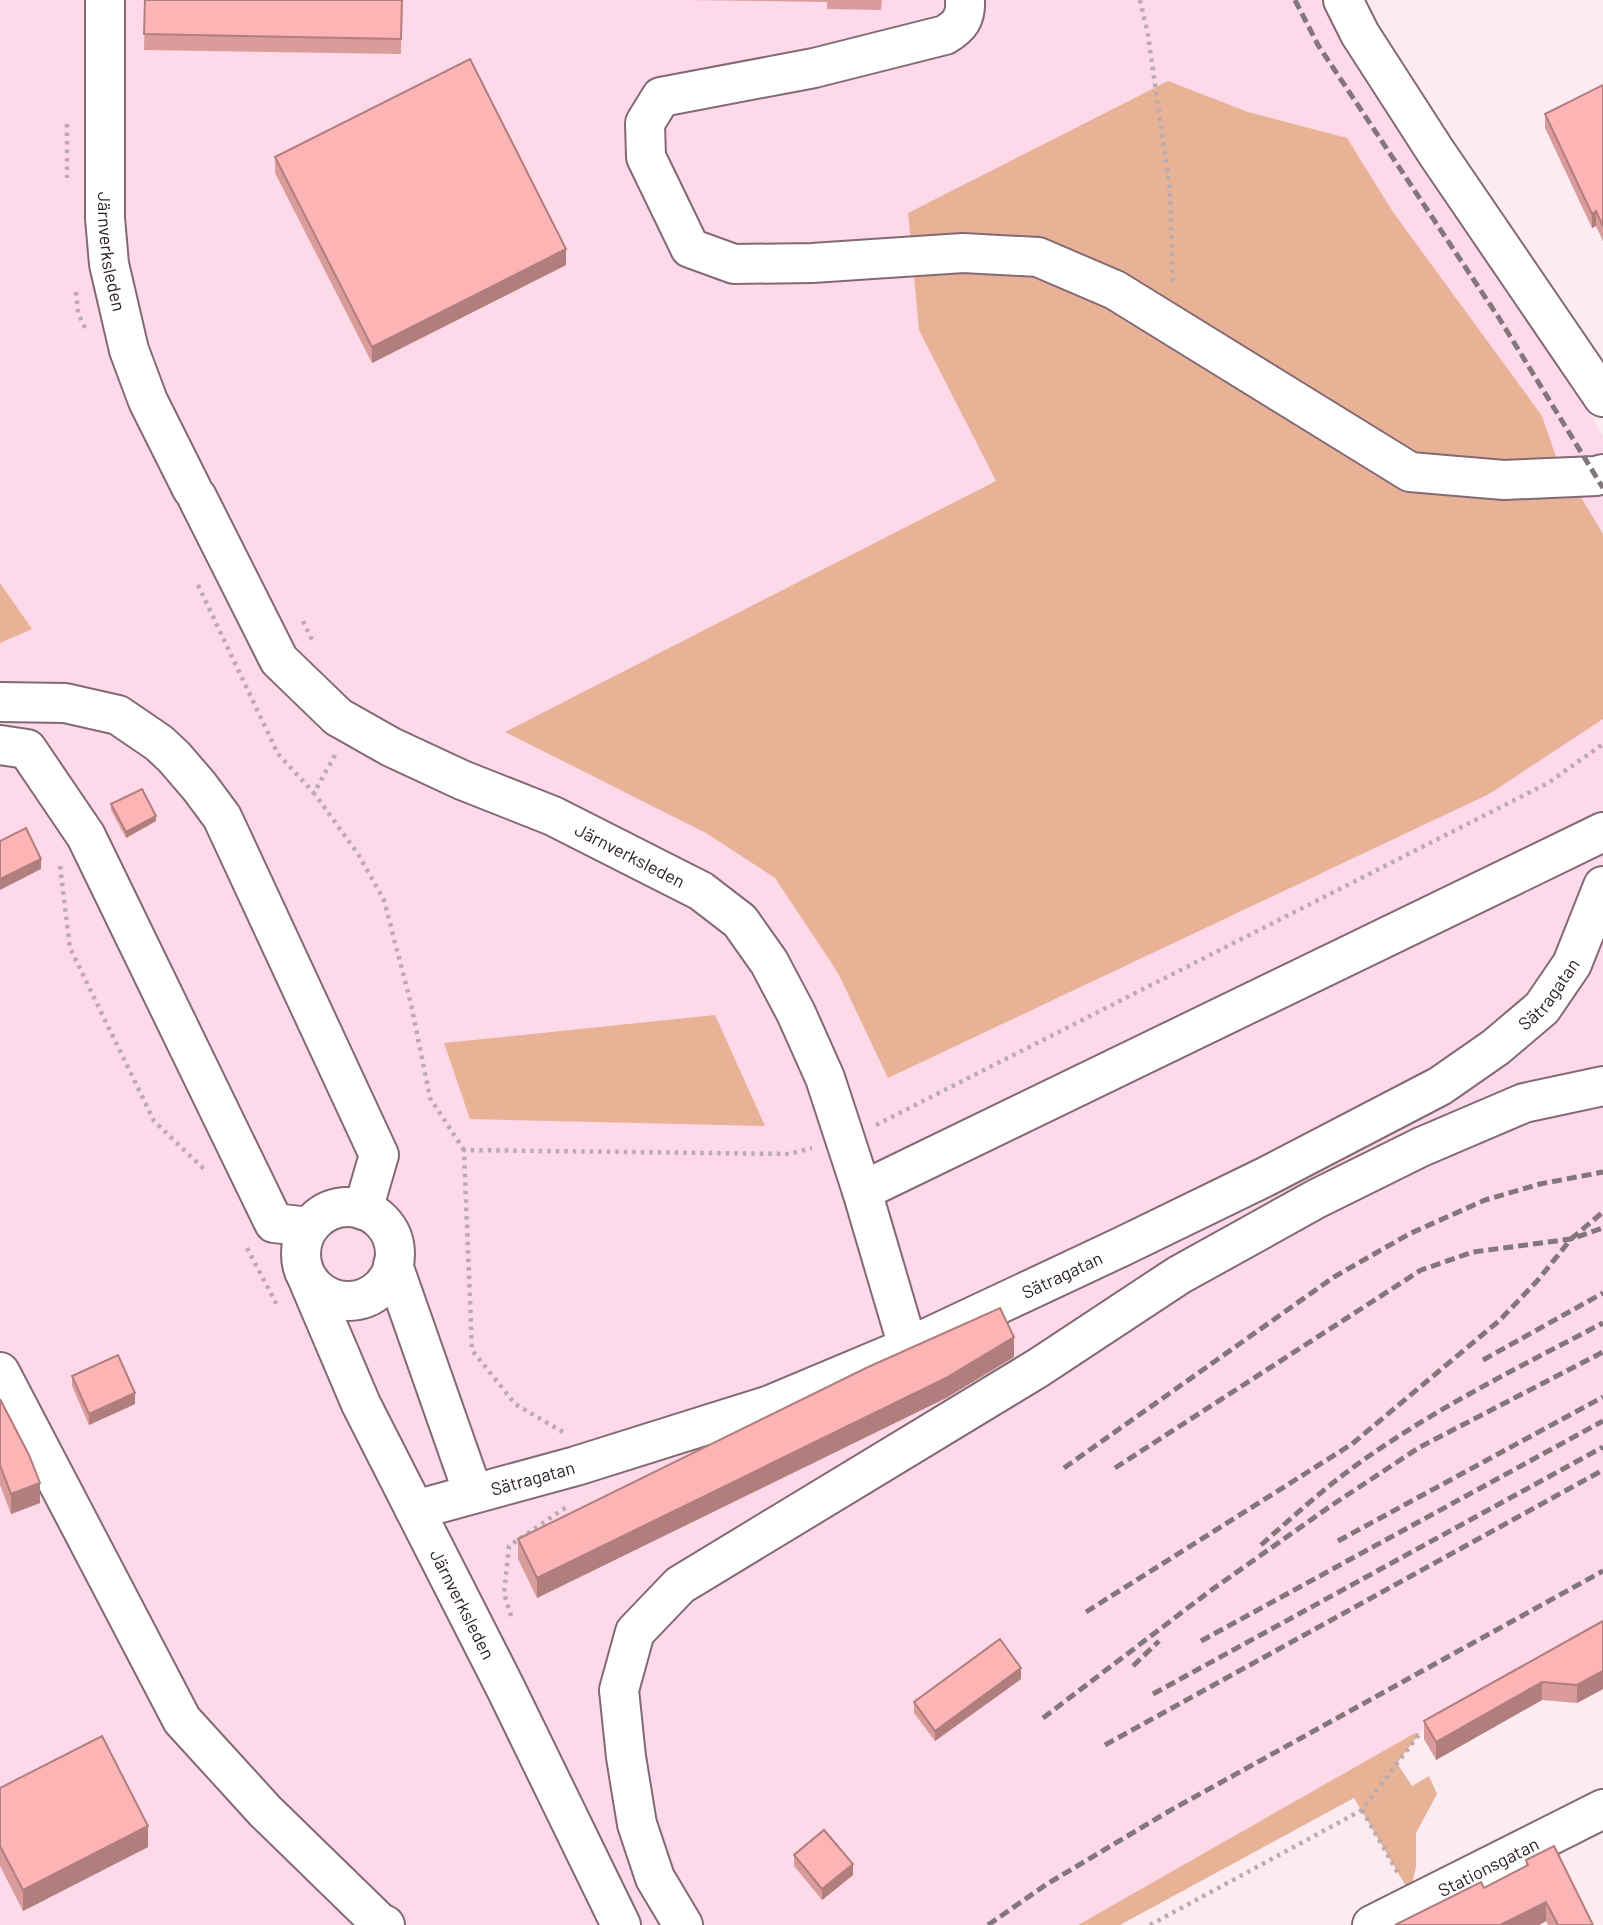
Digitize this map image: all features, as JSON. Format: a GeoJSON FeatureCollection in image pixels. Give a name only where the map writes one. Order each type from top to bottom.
{"type":"FeatureCollection","features":[{"type":"Feature","properties":{"kind":"street","name":"Järnverksleden"},"geometry":{"type":"LineString","coordinates":[[105,0],[105,218],[109,264],[129,350],[148,401],[279,660],[338,717],[391,747],[462,780],[553,817],[701,891],[740,921],[769,962],[825,1078],[908,1347]]}},
{"type":"Feature","properties":{"kind":"street"},"geometry":{"type":"LineString","coordinates":[[965,0],[966,12],[959,27],[945,35],[814,68],[661,97],[645,123],[646,157],[690,248],[734,264],[812,264],[963,253],[1038,257],[1115,290],[1410,472],[1504,480],[1603,474]]}},
{"type":"Feature","properties":{"kind":"street"},"geometry":{"type":"LineString","coordinates":[[1343,0],[1360,34],[1436,152],[1603,397]]}},
{"type":"Feature","properties":{"kind":"street"},"geometry":{"type":"LineString","coordinates":[[0,702],[65,703],[118,715],[174,757],[222,817],[379,1156],[363,1210]]}},
{"type":"Feature","properties":{"kind":"street"},"geometry":{"type":"LineString","coordinates":[[0,746],[27,749],[86,836],[274,1223],[309,1227],[320,1216],[333,1209],[348,1207],[375,1216],[392,1238],[394,1265],[388,1279],[364,1298],[349,1301],[334,1299],[320,1293],[310,1282]]}},
{"type":"Feature","properties":{"kind":"street"},"geometry":{"type":"LineString","coordinates":[[862,1191],[1603,832]]}},
{"type":"Feature","properties":{"kind":"street","name":"Sätragatan"},"geometry":{"type":"LineString","coordinates":[[415,1510],[576,1466],[771,1405],[908,1347],[1255,1182],[1440,1086],[1496,1046],[1542,1008],[1572,964],[1603,886]]}},
{"type":"Feature","properties":{"kind":"street"},"geometry":{"type":"LineString","coordinates":[[683,1925],[655,1878],[637,1824],[619,1690],[635,1632],[680,1585],[1038,1368],[1179,1275],[1316,1199],[1421,1147],[1524,1103],[1603,1086]]}},
{"type":"Feature","properties":{"kind":"street","name":"Järnverksleden"},"geometry":{"type":"LineString","coordinates":[[309,1227],[300,1254],[303,1269],[361,1404],[501,1678],[621,1925]]}},
{"type":"Feature","properties":{"kind":"street"},"geometry":{"type":"LineString","coordinates":[[394,1265],[473,1493]]}},
{"type":"Feature","properties":{"kind":"street"},"geometry":{"type":"LineString","coordinates":[[0,1372],[182,1720],[265,1811],[385,1925]]}},
{"type":"Feature","properties":{"kind":"street","name":"Stationsgatan"},"geometry":{"type":"LineString","coordinates":[[1372,1925],[1603,1810]]}},
{"type":"Feature","properties":{"kind":"path"},"geometry":{"type":"LineString","coordinates":[[1140,0],[1148,35],[1170,190],[1174,274],[1169,323]]}},
{"type":"Feature","properties":{"kind":"path"},"geometry":{"type":"LineString","coordinates":[[58,858],[70,948],[154,1121],[204,1167],[210,1179]]}},
{"type":"Feature","properties":{"kind":"path"},"geometry":{"type":"LineString","coordinates":[[242,1238],[280,1310]]}},
{"type":"Feature","properties":{"kind":"path"},"geometry":{"type":"LineString","coordinates":[[1150,1925],[1362,1810],[1420,1733]]}},
{"type":"Feature","properties":{"kind":"path"},"geometry":{"type":"LineString","coordinates":[[1362,1810],[1415,1903]]}},
{"type":"Feature","properties":{"kind":"shaded area"},"geometry":{"type":"Polygon","coordinates":[[[0,0],[1321,0],[1410,137],[1538,324],[1603,436],[1603,1627],[1078,1925],[0,1925],[0,0]]]}},
{"type":"Feature","properties":{"kind":"shaded area"},"geometry":{"type":"Polygon","coordinates":[[[1168,81],[1248,112],[1347,138],[1393,212],[1542,416],[1555,454],[1603,534],[1603,719],[1489,794],[888,1078],[838,973],[775,878],[706,833],[505,732],[996,481],[919,330],[908,213],[1168,81]]]}},
{"type":"Feature","properties":{"kind":"shaded area"},"geometry":{"type":"Polygon","coordinates":[[[0,583],[32,629],[0,643],[0,583]]]}},
{"type":"Feature","properties":{"kind":"shaded area"},"geometry":{"type":"Polygon","coordinates":[[[715,1015],[765,1126],[470,1119],[444,1043],[715,1015]]]}},
{"type":"Feature","properties":{"kind":"shaded area"},"geometry":{"type":"Polygon","coordinates":[[[1415,1733],[1420,1733],[1397,1763],[1412,1786],[1429,1776],[1437,1794],[1416,1833],[1416,1867],[1410,1893],[1354,1798],[1120,1925],[1078,1925],[1415,1733]]]}},
{"type":"Feature","properties":{"kind":"building"},"geometry":{"type":"Polygon","coordinates":[[[145,0],[402,0],[401,39],[144,34],[145,0]]]}},
{"type":"Feature","properties":{"kind":"building"},"geometry":{"type":"Polygon","coordinates":[[[470,59],[566,249],[372,347],[275,157],[470,59]]]}},
{"type":"Feature","properties":{"kind":"building"},"geometry":{"type":"Polygon","coordinates":[[[1603,85],[1603,226],[1596,211],[1592,214],[1545,114],[1603,85]]]}},
{"type":"Feature","properties":{"kind":"building"},"geometry":{"type":"Polygon","coordinates":[[[142,789],[156,816],[126,832],[111,804],[142,789]]]}},
{"type":"Feature","properties":{"kind":"building"},"geometry":{"type":"Polygon","coordinates":[[[26,828],[41,859],[0,879],[0,841],[26,828]]]}},
{"type":"Feature","properties":{"kind":"building"},"geometry":{"type":"Polygon","coordinates":[[[1000,1308],[1014,1337],[946,1378],[537,1578],[518,1539],[866,1368],[1000,1308]]]}},
{"type":"Feature","properties":{"kind":"building"},"geometry":{"type":"Polygon","coordinates":[[[118,1355],[135,1393],[89,1414],[72,1376],[118,1355]]]}},
{"type":"Feature","properties":{"kind":"building"},"geometry":{"type":"Polygon","coordinates":[[[0,1399],[29,1455],[40,1483],[11,1494],[0,1465],[0,1399]]]}},
{"type":"Feature","properties":{"kind":"building"},"geometry":{"type":"Polygon","coordinates":[[[1603,1621],[1603,1671],[1577,1685],[1542,1682],[1436,1742],[1424,1721],[1603,1621]]]}},
{"type":"Feature","properties":{"kind":"building"},"geometry":{"type":"Polygon","coordinates":[[[1000,1639],[1021,1668],[935,1731],[914,1702],[1000,1639]]]}},
{"type":"Feature","properties":{"kind":"building"},"geometry":{"type":"Polygon","coordinates":[[[102,1736],[148,1826],[23,1890],[0,1846],[0,1788],[102,1736]]]}},
{"type":"Feature","properties":{"kind":"building"},"geometry":{"type":"Polygon","coordinates":[[[824,1830],[853,1864],[822,1889],[794,1855],[824,1830]]]}},
{"type":"Feature","properties":{"kind":"building"},"geometry":{"type":"Polygon","coordinates":[[[1554,1846],[1593,1925],[1558,1925],[1546,1902],[1500,1925],[1395,1925],[1481,1882],[1484,1888],[1528,1865],[1526,1860],[1554,1846]]]}},
{"type":"Feature","properties":{"kind":"railway"},"geometry":{"type":"LineString","coordinates":[[1295,0],[1318,45],[1499,318],[1603,488]]}},
{"type":"Feature","properties":{"kind":"railway"},"geometry":{"type":"LineString","coordinates":[[1064,1468],[1334,1277],[1409,1234],[1485,1200],[1540,1184],[1603,1172]]}},
{"type":"Feature","properties":{"kind":"railway"},"geometry":{"type":"LineString","coordinates":[[1086,1612],[1352,1444],[1500,1320],[1538,1280],[1571,1239],[1603,1212]]}},
{"type":"Feature","properties":{"kind":"railway"},"geometry":{"type":"LineString","coordinates":[[1115,1468],[1421,1270],[1473,1252],[1571,1239],[1603,1228]]}},
{"type":"Feature","properties":{"kind":"railway"},"geometry":{"type":"LineString","coordinates":[[1483,1360],[1603,1293]]}},
{"type":"Feature","properties":{"kind":"railway"},"geometry":{"type":"LineString","coordinates":[[1261,1545],[1343,1475],[1399,1436],[1485,1385],[1603,1323]]}},
{"type":"Feature","properties":{"kind":"railway"},"geometry":{"type":"LineString","coordinates":[[1043,1718],[1210,1591],[1420,1447],[1603,1352]]}},
{"type":"Feature","properties":{"kind":"railway"},"geometry":{"type":"LineString","coordinates":[[1338,1541],[1603,1397]]}},
{"type":"Feature","properties":{"kind":"railway"},"geometry":{"type":"LineString","coordinates":[[1201,1641],[1603,1421]]}},
{"type":"Feature","properties":{"kind":"railway"},"geometry":{"type":"LineString","coordinates":[[1153,1694],[1603,1447]]}},
{"type":"Feature","properties":{"kind":"railway"},"geometry":{"type":"LineString","coordinates":[[1105,1745],[1603,1470]]}},
{"type":"Feature","properties":{"kind":"railway"},"geometry":{"type":"LineString","coordinates":[[988,1925],[1047,1884],[1171,1810],[1603,1571]]}},
{"type":"Feature","properties":{"kind":"railway"},"geometry":{"type":"LineString","coordinates":[[1133,1666],[1159,1641]]}}]}
